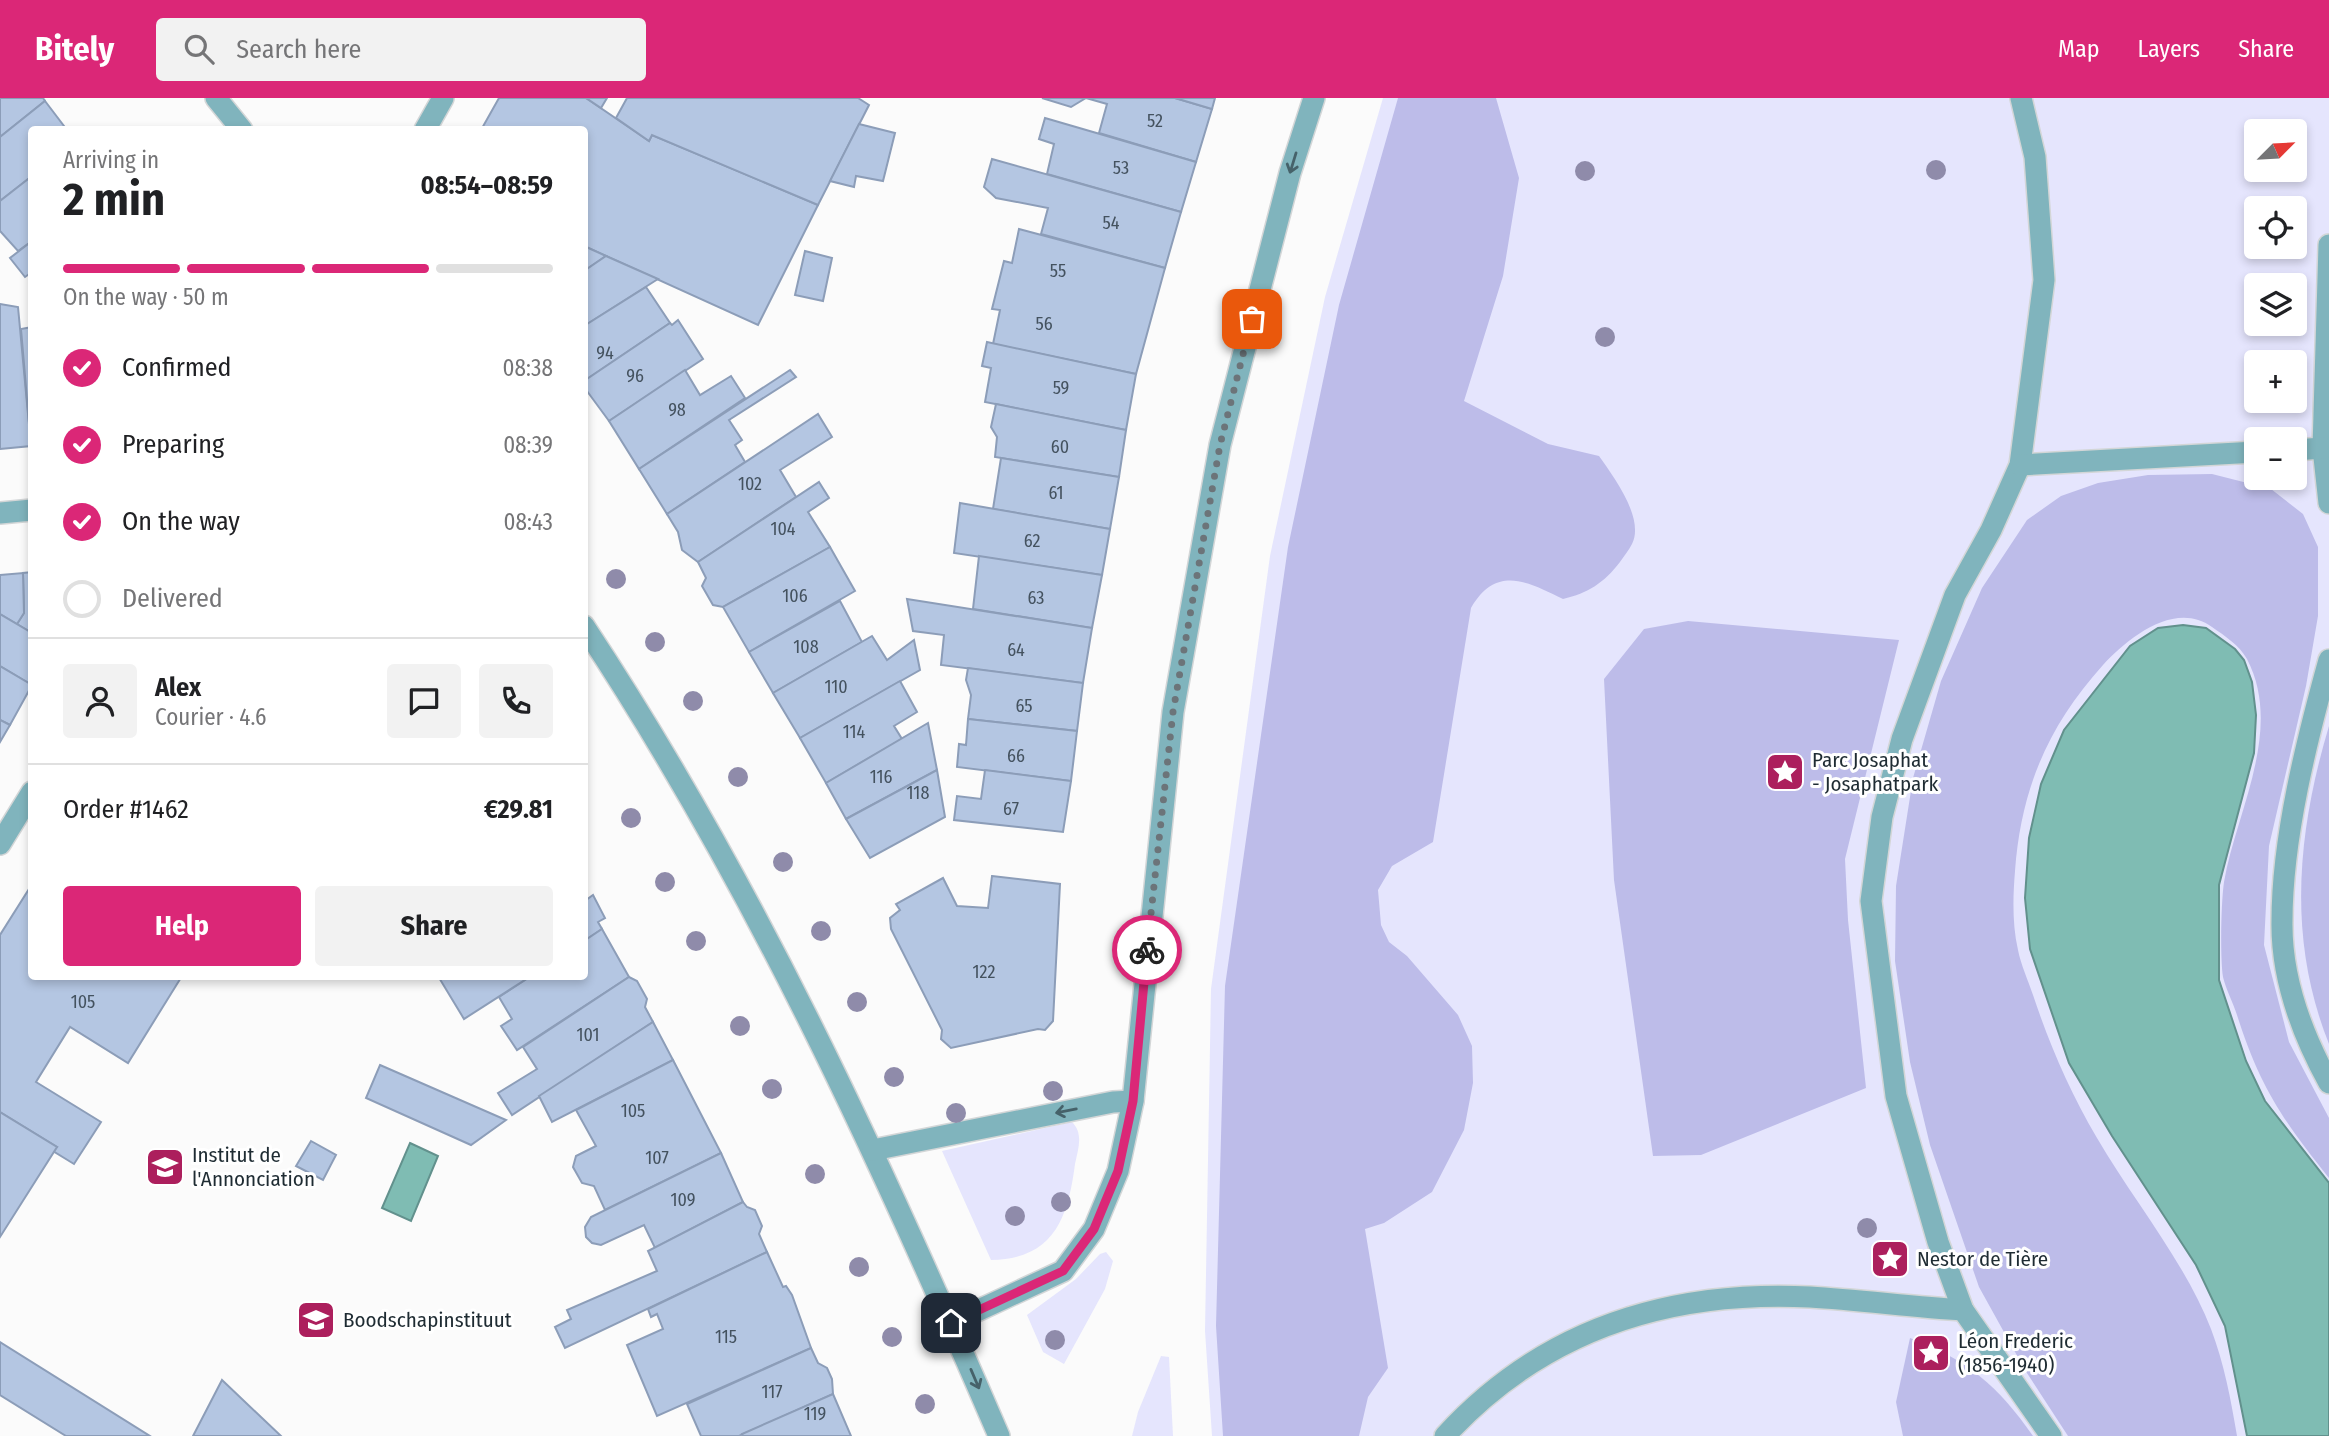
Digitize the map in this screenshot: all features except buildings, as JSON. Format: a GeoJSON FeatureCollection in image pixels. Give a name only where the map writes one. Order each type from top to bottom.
{"type":"FeatureCollection","features":[{"type":"Feature","properties":{"kind":"street"},"geometry":{"type":"LineString","coordinates":[[216,98],[239,126]]}},
{"type":"Feature","properties":{"kind":"street"},"geometry":{"type":"LineString","coordinates":[[427,126],[443,98]]}},
{"type":"Feature","properties":{"kind":"street"},"geometry":{"type":"LineString","coordinates":[[951,1323],[1063,1271],[1094,1229],[1118,1171],[1133,1101],[1173,712],[1220,445],[1290,173],[1314,98]]}},
{"type":"Feature","properties":{"kind":"street"},"geometry":{"type":"LineString","coordinates":[[2021,98],[2035,157],[2044,280],[2020,465],[1991,530],[1955,595],[1902,738],[1882,817],[1871,901],[1896,1096],[1938,1242],[1964,1311],[2051,1436]]}},
{"type":"Feature","properties":{"kind":"street"},"geometry":{"type":"LineString","coordinates":[[2329,245],[2323,448],[2329,503]]}},
{"type":"Feature","properties":{"kind":"street"},"geometry":{"type":"LineString","coordinates":[[2307,449],[2323,448]]}},
{"type":"Feature","properties":{"kind":"street"},"geometry":{"type":"LineString","coordinates":[[2020,465],[2244,453]]}},
{"type":"Feature","properties":{"kind":"street"},"geometry":{"type":"LineString","coordinates":[[0,513],[28,510]]}},
{"type":"Feature","properties":{"kind":"street"},"geometry":{"type":"LineString","coordinates":[[588,633],[742,887],[873,1150],[999,1436]]}},
{"type":"Feature","properties":{"kind":"street"},"geometry":{"type":"LineString","coordinates":[[2329,660],[2299,782],[2281,921],[2297,1015],[2329,1083]]}},
{"type":"Feature","properties":{"kind":"street"},"geometry":{"type":"LineString","coordinates":[[0,844],[28,798]]}},
{"type":"Feature","properties":{"kind":"street"},"geometry":{"type":"LineString","coordinates":[[873,1150],[1100,1104],[1133,1101]]}},
{"type":"Feature","properties":{"kind":"street"},"geometry":{"type":"LineString","coordinates":[[1445,1436],[1504,1380],[1553,1348],[1683,1303],[1740,1297],[1810,1297],[1964,1311]]}},
{"type":"Feature","properties":{"kind":"shaded area","name":"Parc Josaphat - Josaphatpark"},"geometry":{"type":"Polygon","coordinates":[[[1383,98],[2329,98],[2329,1436],[1212,1436],[1205,1331],[1211,989],[1270,556],[1325,297],[1383,98]]]}},
{"type":"Feature","properties":{"kind":"shaded area"},"geometry":{"type":"Polygon","coordinates":[[[1398,98],[1496,98],[1519,178],[1503,276],[1464,401],[1548,444],[1599,456],[1626,498],[1635,534],[1631,546],[1614,569],[1602,581],[1580,594],[1563,599],[1525,583],[1502,582],[1491,586],[1471,608],[1433,842],[1392,866],[1378,890],[1381,925],[1389,942],[1407,956],[1458,1015],[1472,1046],[1473,1083],[1464,1130],[1432,1192],[1384,1223],[1365,1229],[1388,1368],[1368,1397],[1359,1436],[1223,1436],[1216,1326],[1225,986],[1288,547],[1339,305],[1398,98]]]}},
{"type":"Feature","properties":{"kind":"shaded area"},"geometry":{"type":"Polygon","coordinates":[[[2212,474],[2244,482],[2244,490],[2272,490],[2303,514],[2318,547],[2318,616],[2306,686],[2269,846],[2264,945],[2289,1042],[2329,1118],[2329,1178],[2285,1119],[2264,1083],[2254,1063],[2223,977],[2221,930],[2224,882],[2254,771],[2261,714],[2257,686],[2247,659],[2227,637],[2198,620],[2168,620],[2153,626],[2113,655],[2067,711],[2041,760],[2024,813],[2015,871],[2015,930],[2021,961],[2040,1014],[2078,1103],[2111,1161],[2173,1255],[2211,1329],[2230,1395],[2237,1436],[2068,1436],[2025,1370],[1979,1287],[1930,1145],[1910,1062],[1895,961],[1896,886],[1913,778],[1941,681],[1982,588],[2027,520],[2061,496],[2098,483],[2148,475],[2212,474]]]}},
{"type":"Feature","properties":{"kind":"shaded area"},"geometry":{"type":"Polygon","coordinates":[[[1688,621],[1899,640],[1845,859],[1848,920],[1866,1088],[1701,1155],[1653,1156],[1614,880],[1604,679],[1644,629],[1688,621]]]}},
{"type":"Feature","properties":{"kind":"shaded area"},"geometry":{"type":"Polygon","coordinates":[[[2183,625],[2206,628],[2235,649],[2244,660],[2252,682],[2256,715],[2254,753],[2219,885],[2219,980],[2246,1061],[2265,1101],[2329,1183],[2329,1436],[2247,1436],[2225,1326],[2196,1265],[2112,1136],[2069,1063],[2030,949],[2025,898],[2029,838],[2041,784],[2064,730],[2130,646],[2158,628],[2183,625]]]}},
{"type":"Feature","properties":{"kind":"shaded area"},"geometry":{"type":"Polygon","coordinates":[[[2329,726],[2329,1044],[2307,965],[2301,886],[2310,806],[2329,726]]]}},
{"type":"Feature","properties":{"kind":"shaded area"},"geometry":{"type":"Polygon","coordinates":[[[1072,1122],[1078,1132],[1079,1147],[1068,1202],[1054,1232],[1030,1252],[1012,1258],[991,1260],[942,1151],[1072,1122]]]}},
{"type":"Feature","properties":{"kind":"shaded area"},"geometry":{"type":"Polygon","coordinates":[[[410,1143],[438,1156],[411,1221],[382,1208],[410,1143]]]}},
{"type":"Feature","properties":{"kind":"shaded area"},"geometry":{"type":"Polygon","coordinates":[[[1106,1252],[1113,1261],[1105,1289],[1064,1364],[1043,1352],[1027,1315],[1076,1279],[1100,1254],[1106,1252]]]}},
{"type":"Feature","properties":{"kind":"shaded area"},"geometry":{"type":"Polygon","coordinates":[[[1910,1338],[1948,1355],[1980,1376],[2007,1403],[2033,1436],[1903,1436],[1896,1402],[1910,1338]]]}},
{"type":"Feature","properties":{"kind":"shaded area"},"geometry":{"type":"Polygon","coordinates":[[[1161,1356],[1169,1357],[1173,1436],[1132,1436],[1138,1412],[1161,1356]]]}},
{"type":"Feature","properties":{"kind":"way so far"},"geometry":{"type":"LineString","coordinates":[[1147,950],[1173,712],[1220,445],[1252,319]]}},
{"type":"Feature","properties":{"kind":"place","name":"Parc Josaphat - Josaphatpark"},"geometry":{"type":"Point","coordinates":[1785,772]}},
{"type":"Feature","properties":{"kind":"place","name":"Institut de l'Annonciation"},"geometry":{"type":"Point","coordinates":[165,1167]}},
{"type":"Feature","properties":{"kind":"place","name":"Nestor de Tière"},"geometry":{"type":"Point","coordinates":[1890,1259]}},
{"type":"Feature","properties":{"kind":"place","name":"Boodschapinstituut"},"geometry":{"type":"Point","coordinates":[316,1320]}},
{"type":"Feature","properties":{"kind":"place","name":"Léon Frederic (1856-1940)"},"geometry":{"type":"Point","coordinates":[1931,1353]}},
{"type":"Feature","properties":{"kind":"route"},"geometry":{"type":"LineString","coordinates":[[951,1323],[1063,1271],[1094,1229],[1118,1171],[1133,1101],[1147,950]]}}]}
